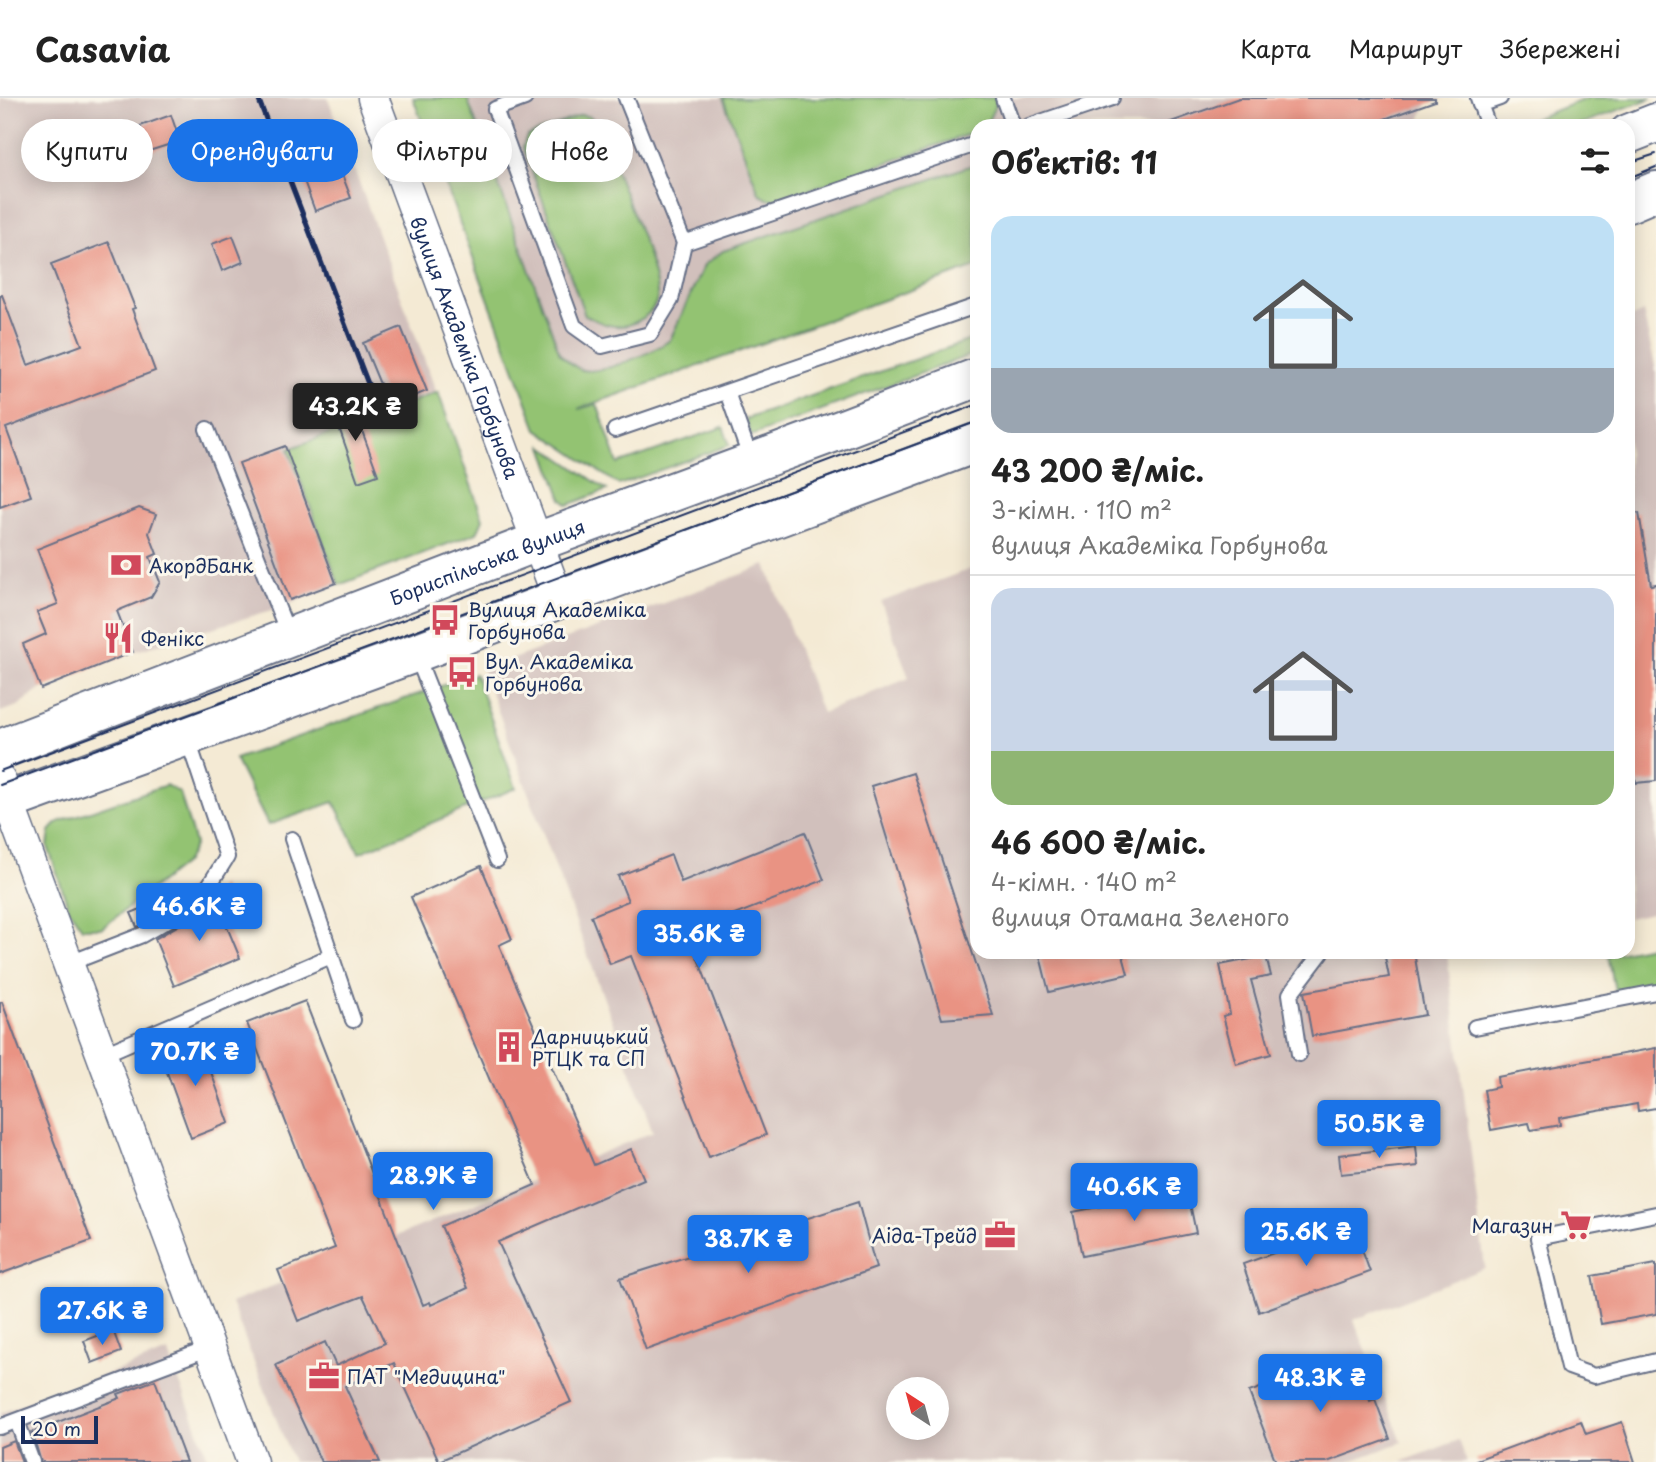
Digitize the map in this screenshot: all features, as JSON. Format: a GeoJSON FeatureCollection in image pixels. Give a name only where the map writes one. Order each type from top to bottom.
{"type":"FeatureCollection","features":[{"type":"Feature","properties":{"kind":"main road"},"geometry":{"type":"LineString","coordinates":[[1635,199],[1656,191]]}},
{"type":"Feature","properties":{"kind":"main road","name":"Бориспільська вулиця"},"geometry":{"type":"LineString","coordinates":[[0,749],[537,542],[970,379]]}},
{"type":"Feature","properties":{"kind":"main road"},"geometry":{"type":"LineString","coordinates":[[3,794],[186,735],[415,653],[970,445]]}},
{"type":"Feature","properties":{"kind":"street","name":"вулиця Академіка Горбунова"},"geometry":{"type":"LineString","coordinates":[[373,98],[558,598]]}},
{"type":"Feature","properties":{"kind":"street"},"geometry":{"type":"LineString","coordinates":[[3,794],[70,963],[252,1462]]}},
{"type":"Feature","properties":{"kind":"lane"},"geometry":{"type":"LineString","coordinates":[[525,98],[495,109],[574,326],[602,346],[650,334],[671,300],[684,243],[626,98]]}},
{"type":"Feature","properties":{"kind":"lane"},"geometry":{"type":"LineString","coordinates":[[1003,98],[1010,119]]}},
{"type":"Feature","properties":{"kind":"lane"},"geometry":{"type":"LineString","coordinates":[[1050,119],[1112,98]]}},
{"type":"Feature","properties":{"kind":"lane"},"geometry":{"type":"LineString","coordinates":[[1485,119],[1479,101],[1500,98]]}},
{"type":"Feature","properties":{"kind":"lane"},"geometry":{"type":"LineString","coordinates":[[684,243],[970,146]]}},
{"type":"Feature","properties":{"kind":"lane"},"geometry":{"type":"LineString","coordinates":[[615,430],[970,308]]}},
{"type":"Feature","properties":{"kind":"lane"},"geometry":{"type":"LineString","coordinates":[[727,392],[752,463]]}},
{"type":"Feature","properties":{"kind":"lane"},"geometry":{"type":"LineString","coordinates":[[207,429],[290,637]]}},
{"type":"Feature","properties":{"kind":"lane"},"geometry":{"type":"LineString","coordinates":[[415,653],[497,860]]}},
{"type":"Feature","properties":{"kind":"lane"},"geometry":{"type":"LineString","coordinates":[[70,963],[142,935],[198,903],[227,857],[186,735]]}},
{"type":"Feature","properties":{"kind":"lane"},"geometry":{"type":"LineString","coordinates":[[292,839],[353,1020]]}},
{"type":"Feature","properties":{"kind":"lane"},"geometry":{"type":"LineString","coordinates":[[103,1055],[331,956]]}},
{"type":"Feature","properties":{"kind":"lane"},"geometry":{"type":"LineString","coordinates":[[1299,1054],[1290,993],[1317,959]]}},
{"type":"Feature","properties":{"kind":"lane"},"geometry":{"type":"LineString","coordinates":[[1475,1027],[1656,992]]}},
{"type":"Feature","properties":{"kind":"lane"},"geometry":{"type":"LineString","coordinates":[[1656,1214],[1538,1238],[1569,1367],[1594,1376],[1656,1361]]}},
{"type":"Feature","properties":{"kind":"lane"},"geometry":{"type":"LineString","coordinates":[[0,1427],[210,1348]]}},
{"type":"Feature","properties":{"kind":"lane"},"geometry":{"type":"LineString","coordinates":[[17,1421],[32,1462]]}},
{"type":"Feature","properties":{"kind":"shaded area"},"geometry":{"type":"Polygon","coordinates":[[[0,98],[328,98],[336,119],[167,119],[167,182],[358,182],[358,179],[483,519],[477,533],[278,608],[133,652],[41,689],[18,706],[0,712],[0,98]]]}},
{"type":"Feature","properties":{"kind":"shaded area"},"geometry":{"type":"Polygon","coordinates":[[[431,98],[1445,98],[1427,104],[1420,119],[970,119],[970,269],[563,414],[466,182],[512,182],[512,119],[440,119],[431,98]]]}},
{"type":"Feature","properties":{"kind":"shaded area"},"geometry":{"type":"Polygon","coordinates":[[[1643,312],[1656,371],[1656,912],[1635,916],[1635,316],[1643,312]]]}},
{"type":"Feature","properties":{"kind":"shaded area"},"geometry":{"type":"Polygon","coordinates":[[[766,565],[822,713],[909,678],[881,602],[970,569],[970,959],[1448,959],[1485,1268],[1354,1320],[1402,1442],[1349,1462],[293,1462],[231,1303],[653,1132],[483,670],[766,565]]]}},
{"type":"Feature","properties":{"kind":"shaded area"},"geometry":{"type":"Polygon","coordinates":[[[168,1352],[210,1462],[0,1462],[0,1413],[168,1352]]]}},
{"type":"Feature","properties":{"kind":"shaded area"},"geometry":{"type":"Polygon","coordinates":[[[1459,1440],[1467,1462],[1401,1462],[1459,1440]]]}},
{"type":"Feature","properties":{"kind":"green space"},"geometry":{"type":"Polygon","coordinates":[[[413,98],[467,98],[475,119],[421,119],[413,98]]]}},
{"type":"Feature","properties":{"kind":"green space"},"geometry":{"type":"Polygon","coordinates":[[[723,98],[995,98],[996,104],[989,119],[970,119],[970,134],[779,200],[767,199],[759,193],[723,98]]]}},
{"type":"Feature","properties":{"kind":"green space"},"geometry":{"type":"Polygon","coordinates":[[[1588,98],[1652,98],[1594,119],[1532,119],[1588,98]]]}},
{"type":"Feature","properties":{"kind":"green space"},"geometry":{"type":"Polygon","coordinates":[[[581,115],[592,119],[571,119],[581,115]]]}},
{"type":"Feature","properties":{"kind":"green space"},"geometry":{"type":"Polygon","coordinates":[[[970,166],[970,269],[578,409],[597,404],[618,464],[723,427],[730,445],[619,485],[537,429],[444,182],[498,182],[560,354],[582,370],[591,371],[640,356],[670,340],[704,265],[723,251],[970,166]]]}},
{"type":"Feature","properties":{"kind":"green space"},"geometry":{"type":"Polygon","coordinates":[[[536,182],[621,182],[643,241],[656,285],[657,299],[649,313],[636,322],[623,326],[610,325],[585,315],[536,182]]]}},
{"type":"Feature","properties":{"kind":"green space"},"geometry":{"type":"Polygon","coordinates":[[[970,340],[970,355],[751,436],[746,419],[970,340]]]}},
{"type":"Feature","properties":{"kind":"green space"},"geometry":{"type":"Polygon","coordinates":[[[438,392],[483,519],[477,533],[339,585],[289,449],[438,392]]]}},
{"type":"Feature","properties":{"kind":"green space"},"geometry":{"type":"Polygon","coordinates":[[[543,446],[607,490],[568,505],[562,499],[543,446]]]}},
{"type":"Feature","properties":{"kind":"green space"},"geometry":{"type":"Polygon","coordinates":[[[475,674],[516,788],[359,853],[334,802],[268,825],[235,759],[475,674]]]}},
{"type":"Feature","properties":{"kind":"green space"},"geometry":{"type":"Polygon","coordinates":[[[166,785],[180,793],[195,844],[186,862],[102,928],[82,928],[69,909],[48,847],[50,831],[58,822],[166,785]]]}},
{"type":"Feature","properties":{"kind":"green space"},"geometry":{"type":"Polygon","coordinates":[[[1656,945],[1656,983],[1615,991],[1609,959],[1635,959],[1635,949],[1656,945]]]}},
{"type":"Feature","properties":{"kind":"building"},"geometry":{"type":"Polygon","coordinates":[[[1239,98],[1435,98],[1435,101],[1385,119],[1179,119],[1239,98]]]}},
{"type":"Feature","properties":{"kind":"building"},"geometry":{"type":"Polygon","coordinates":[[[171,115],[172,119],[167,119],[167,145],[153,150],[153,121],[171,115]]]}},
{"type":"Feature","properties":{"kind":"building"},"geometry":{"type":"Polygon","coordinates":[[[304,182],[345,182],[351,198],[315,211],[304,182]]]}},
{"type":"Feature","properties":{"kind":"building"},"geometry":{"type":"Polygon","coordinates":[[[233,236],[243,262],[222,271],[212,244],[233,236]]]}},
{"type":"Feature","properties":{"kind":"building"},"geometry":{"type":"Polygon","coordinates":[[[109,242],[135,308],[132,309],[155,371],[6,428],[31,496],[0,507],[0,296],[2,295],[28,365],[82,345],[51,264],[109,242]]]}},
{"type":"Feature","properties":{"kind":"building"},"geometry":{"type":"Polygon","coordinates":[[[401,327],[427,391],[389,406],[363,343],[401,327]]]}},
{"type":"Feature","properties":{"kind":"building"},"geometry":{"type":"Polygon","coordinates":[[[352,403],[378,475],[358,482],[333,410],[352,403]]]}},
{"type":"Feature","properties":{"kind":"building"},"geometry":{"type":"Polygon","coordinates":[[[285,446],[336,583],[290,600],[239,463],[285,446]]]}},
{"type":"Feature","properties":{"kind":"building"},"geometry":{"type":"Polygon","coordinates":[[[139,508],[156,514],[149,533],[157,554],[150,557],[160,582],[151,597],[117,611],[133,652],[41,689],[23,644],[46,634],[37,612],[58,604],[37,549],[139,508]]]}},
{"type":"Feature","properties":{"kind":"building"},"geometry":{"type":"Polygon","coordinates":[[[1635,513],[1639,513],[1651,585],[1656,584],[1656,781],[1636,783],[1635,776],[1635,513]]]}},
{"type":"Feature","properties":{"kind":"building"},"geometry":{"type":"Polygon","coordinates":[[[913,773],[970,945],[970,959],[974,959],[993,1015],[942,1019],[871,786],[913,773]]]}},
{"type":"Feature","properties":{"kind":"building"},"geometry":{"type":"Polygon","coordinates":[[[805,832],[824,880],[688,933],[766,1135],[709,1157],[631,956],[610,964],[591,916],[628,901],[618,876],[671,855],[681,882],[805,832]]]}},
{"type":"Feature","properties":{"kind":"building"},"geometry":{"type":"Polygon","coordinates":[[[481,866],[512,939],[499,945],[594,1165],[631,1149],[644,1179],[498,1242],[571,1402],[439,1461],[394,1363],[345,1386],[380,1462],[321,1462],[276,1365],[325,1342],[336,1366],[385,1343],[363,1296],[298,1321],[278,1270],[335,1248],[247,1023],[305,1001],[423,1305],[430,1302],[431,1305],[468,1288],[441,1226],[535,1185],[411,897],[481,866]]]}},
{"type":"Feature","properties":{"kind":"building"},"geometry":{"type":"Polygon","coordinates":[[[198,885],[191,896],[137,927],[131,913],[198,885]]]}},
{"type":"Feature","properties":{"kind":"building"},"geometry":{"type":"Polygon","coordinates":[[[221,885],[230,905],[220,910],[240,958],[174,986],[155,939],[203,911],[221,885]]]}},
{"type":"Feature","properties":{"kind":"building"},"geometry":{"type":"Polygon","coordinates":[[[1041,959],[1124,959],[1128,974],[1049,992],[1041,959]]]}},
{"type":"Feature","properties":{"kind":"building"},"geometry":{"type":"Polygon","coordinates":[[[1267,959],[1271,976],[1251,980],[1271,1054],[1236,1064],[1223,1016],[1230,1014],[1220,965],[1267,959]]]}},
{"type":"Feature","properties":{"kind":"building"},"geometry":{"type":"Polygon","coordinates":[[[1385,959],[1415,959],[1425,1015],[1312,1036],[1304,992],[1389,977],[1385,959]]]}},
{"type":"Feature","properties":{"kind":"building"},"geometry":{"type":"Polygon","coordinates":[[[0,1002],[91,1241],[0,1274],[0,1002]]]}},
{"type":"Feature","properties":{"kind":"building"},"geometry":{"type":"Polygon","coordinates":[[[199,1038],[229,1123],[191,1138],[160,1053],[199,1038]]]}},
{"type":"Feature","properties":{"kind":"building"},"geometry":{"type":"Polygon","coordinates":[[[1656,1048],[1656,1108],[1638,1111],[1637,1104],[1559,1118],[1560,1125],[1531,1130],[1529,1123],[1491,1130],[1484,1090],[1498,1087],[1497,1077],[1656,1048]]]}},
{"type":"Feature","properties":{"kind":"building"},"geometry":{"type":"Polygon","coordinates":[[[1416,1146],[1418,1166],[1341,1174],[1339,1155],[1416,1146]]]}},
{"type":"Feature","properties":{"kind":"building"},"geometry":{"type":"Polygon","coordinates":[[[1187,1189],[1196,1233],[1082,1256],[1073,1212],[1187,1189]]]}},
{"type":"Feature","properties":{"kind":"building"},"geometry":{"type":"Polygon","coordinates":[[[858,1202],[876,1268],[646,1350],[620,1278],[858,1202]]]}},
{"type":"Feature","properties":{"kind":"building"},"geometry":{"type":"Polygon","coordinates":[[[1353,1225],[1370,1272],[1259,1312],[1243,1264],[1353,1225]]]}},
{"type":"Feature","properties":{"kind":"building"},"geometry":{"type":"Polygon","coordinates":[[[1656,1264],[1656,1314],[1601,1324],[1592,1276],[1656,1264]]]}},
{"type":"Feature","properties":{"kind":"building"},"geometry":{"type":"Polygon","coordinates":[[[113,1330],[121,1352],[92,1363],[84,1341],[113,1330]]]}},
{"type":"Feature","properties":{"kind":"building"},"geometry":{"type":"Polygon","coordinates":[[[1353,1354],[1370,1401],[1375,1399],[1390,1439],[1327,1462],[1276,1462],[1249,1392],[1353,1354]]]}},
{"type":"Feature","properties":{"kind":"building"},"geometry":{"type":"Polygon","coordinates":[[[155,1380],[186,1462],[41,1462],[32,1432],[120,1398],[118,1394],[155,1380]]]}},
{"type":"Feature","properties":{"kind":"building"},"geometry":{"type":"Polygon","coordinates":[[[1581,1421],[1586,1434],[1622,1422],[1635,1462],[1476,1460],[1581,1421]]]}},
{"type":"Feature","properties":{"kind":"building"},"geometry":{"type":"Polygon","coordinates":[[[14,1441],[22,1462],[0,1462],[0,1447],[14,1441]]]}},
{"type":"Feature","properties":{"kind":"tram line"},"geometry":{"type":"LineString","coordinates":[[1635,161],[1656,154]]}},
{"type":"Feature","properties":{"kind":"tram line"},"geometry":{"type":"LineString","coordinates":[[1635,175],[1656,167]]}},
{"type":"Feature","properties":{"kind":"tram line"},"geometry":{"type":"LineString","coordinates":[[0,771],[970,407]]}},
{"type":"Feature","properties":{"kind":"tram line"},"geometry":{"type":"LineString","coordinates":[[0,785],[970,424]]}},
{"type":"Feature","properties":{"kind":"railway"},"geometry":{"type":"LineString","coordinates":[[258,98],[370,389]]}},
{"type":"Feature","properties":{"kind":"place","name":"АкордБанк"},"geometry":{"type":"Point","coordinates":[126,565]}},
{"type":"Feature","properties":{"kind":"place","name":"Вулиця Академіка Горбунова"},"geometry":{"type":"Point","coordinates":[445,620]}},
{"type":"Feature","properties":{"kind":"place","name":"Фенікс"},"geometry":{"type":"Point","coordinates":[118,638]}},
{"type":"Feature","properties":{"kind":"place","name":"Вул. Академіка Горбунова"},"geometry":{"type":"Point","coordinates":[462,672]}},
{"type":"Feature","properties":{"kind":"place","name":"Дарницький РТЦК та СП"},"geometry":{"type":"Point","coordinates":[509,1047]}},
{"type":"Feature","properties":{"kind":"place","name":"Магазин"},"geometry":{"type":"Point","coordinates":[1576,1225]}},
{"type":"Feature","properties":{"kind":"place","name":"Аіда-Трейд"},"geometry":{"type":"Point","coordinates":[1000,1235]}},
{"type":"Feature","properties":{"kind":"place","name":"ПАТ \"Медицина\""},"geometry":{"type":"Point","coordinates":[324,1376]}}]}
